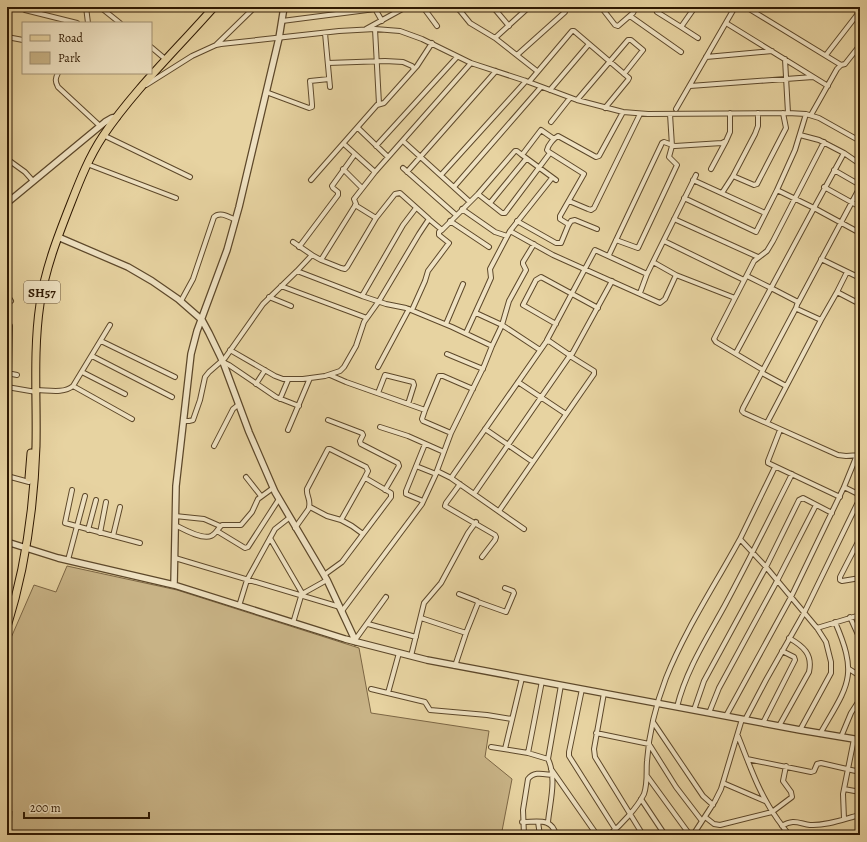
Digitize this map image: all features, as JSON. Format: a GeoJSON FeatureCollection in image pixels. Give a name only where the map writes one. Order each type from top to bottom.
{"type":"FeatureCollection","features":[{"type":"Feature","properties":{"kind":"main road","name":"SH57"},"geometry":{"type":"LineString","coordinates":[[7,614],[9,599],[25,548],[40,305],[46,275],[58,237],[87,164],[114,118],[144,86],[210,7]]}},
{"type":"Feature","properties":{"kind":"main road","name":"SH57"},"geometry":{"type":"LineString","coordinates":[[152,72],[214,7]]}},
{"type":"Feature","properties":{"kind":"main road","name":"SH57"},"geometry":{"type":"LineString","coordinates":[[7,627],[13,608],[25,548],[35,466],[34,331],[36,306],[43,274],[52,241],[89,154],[114,118],[150,74]]}},
{"type":"Feature","properties":{"kind":"street"},"geometry":{"type":"LineString","coordinates":[[86,7],[88,22]]}},
{"type":"Feature","properties":{"kind":"street"},"geometry":{"type":"LineString","coordinates":[[100,7],[119,22]]}},
{"type":"Feature","properties":{"kind":"street"},"geometry":{"type":"LineString","coordinates":[[216,45],[255,7]]}},
{"type":"Feature","properties":{"kind":"street"},"geometry":{"type":"LineString","coordinates":[[174,585],[176,486],[191,354],[220,272],[236,220],[279,38],[284,9],[274,7]]}},
{"type":"Feature","properties":{"kind":"street"},"geometry":{"type":"LineString","coordinates":[[364,30],[406,7]]}},
{"type":"Feature","properties":{"kind":"street"},"geometry":{"type":"LineString","coordinates":[[423,7],[437,26]]}},
{"type":"Feature","properties":{"kind":"street"},"geometry":{"type":"LineString","coordinates":[[466,7],[459,9],[470,23],[495,38],[537,71]]}},
{"type":"Feature","properties":{"kind":"street"},"geometry":{"type":"LineString","coordinates":[[493,7],[509,26]]}},
{"type":"Feature","properties":{"kind":"street"},"geometry":{"type":"LineString","coordinates":[[495,38],[509,26],[524,9],[530,7]]}},
{"type":"Feature","properties":{"kind":"street"},"geometry":{"type":"LineString","coordinates":[[517,55],[564,12],[565,7]]}},
{"type":"Feature","properties":{"kind":"street"},"geometry":{"type":"LineString","coordinates":[[601,7],[615,25],[618,26],[634,11],[632,7]]}},
{"type":"Feature","properties":{"kind":"street"},"geometry":{"type":"LineString","coordinates":[[676,109],[735,7]]}},
{"type":"Feature","properties":{"kind":"street"},"geometry":{"type":"LineString","coordinates":[[746,7],[842,65]]}},
{"type":"Feature","properties":{"kind":"street"},"geometry":{"type":"LineString","coordinates":[[282,21],[375,8],[382,21]]}},
{"type":"Feature","properties":{"kind":"street"},"geometry":{"type":"LineString","coordinates":[[681,27],[693,8]]}},
{"type":"Feature","properties":{"kind":"street"},"geometry":{"type":"LineString","coordinates":[[25,10],[73,22]]}},
{"type":"Feature","properties":{"kind":"street"},"geometry":{"type":"LineString","coordinates":[[826,55],[860,11]]}},
{"type":"Feature","properties":{"kind":"street"},"geometry":{"type":"LineString","coordinates":[[656,12],[698,38]]}},
{"type":"Feature","properties":{"kind":"street"},"geometry":{"type":"LineString","coordinates":[[630,16],[681,52]]}},
{"type":"Feature","properties":{"kind":"street"},"geometry":{"type":"LineString","coordinates":[[726,23],[828,86]]}},
{"type":"Feature","properties":{"kind":"street"},"geometry":{"type":"LineString","coordinates":[[144,86],[192,56],[216,45],[375,29],[400,31],[432,43],[471,63],[527,81],[570,98],[605,108],[640,114],[806,114],[819,118],[860,141]]}},
{"type":"Feature","properties":{"kind":"street"},"geometry":{"type":"LineString","coordinates":[[375,29],[379,104]]}},
{"type":"Feature","properties":{"kind":"street"},"geometry":{"type":"LineString","coordinates":[[441,175],[572,31],[576,31],[608,61],[628,77],[628,80],[605,108]]}},
{"type":"Feature","properties":{"kind":"street"},"geometry":{"type":"LineString","coordinates":[[325,33],[330,87]]}},
{"type":"Feature","properties":{"kind":"street"},"geometry":{"type":"LineString","coordinates":[[7,37],[22,40]]}},
{"type":"Feature","properties":{"kind":"street"},"geometry":{"type":"LineString","coordinates":[[577,100],[608,61],[628,40],[631,40],[643,50],[624,74]]}},
{"type":"Feature","properties":{"kind":"street"},"geometry":{"type":"LineString","coordinates":[[311,180],[379,104],[384,103],[414,69],[432,43]]}},
{"type":"Feature","properties":{"kind":"street"},"geometry":{"type":"LineString","coordinates":[[550,90],[589,44]]}},
{"type":"Feature","properties":{"kind":"street"},"geometry":{"type":"LineString","coordinates":[[811,115],[837,69],[845,64],[860,45]]}},
{"type":"Feature","properties":{"kind":"street"},"geometry":{"type":"LineString","coordinates":[[152,48],[164,58]]}},
{"type":"Feature","properties":{"kind":"street"},"geometry":{"type":"LineString","coordinates":[[706,57],[772,51]]}},
{"type":"Feature","properties":{"kind":"street"},"geometry":{"type":"LineString","coordinates":[[376,146],[457,57]]}},
{"type":"Feature","properties":{"kind":"street"},"geometry":{"type":"LineString","coordinates":[[733,176],[754,185],[757,184],[786,128],[785,60]]}},
{"type":"Feature","properties":{"kind":"street"},"geometry":{"type":"LineString","coordinates":[[328,63],[403,62],[412,66],[414,69]]}},
{"type":"Feature","properties":{"kind":"street"},"geometry":{"type":"LineString","coordinates":[[321,260],[355,205],[356,203],[354,199],[362,188],[471,63]]}},
{"type":"Feature","properties":{"kind":"street"},"geometry":{"type":"LineString","coordinates":[[407,172],[496,71]]}},
{"type":"Feature","properties":{"kind":"street"},"geometry":{"type":"LineString","coordinates":[[58,74],[55,82],[58,87],[100,126]]}},
{"type":"Feature","properties":{"kind":"street"},"geometry":{"type":"LineString","coordinates":[[690,86],[813,77]]}},
{"type":"Feature","properties":{"kind":"street"},"geometry":{"type":"LineString","coordinates":[[266,92],[309,108],[312,107],[310,81],[329,79]]}},
{"type":"Feature","properties":{"kind":"street"},"geometry":{"type":"LineString","coordinates":[[454,187],[541,87]]}},
{"type":"Feature","properties":{"kind":"street"},"geometry":{"type":"LineString","coordinates":[[551,122],[570,98]]}},
{"type":"Feature","properties":{"kind":"street"},"geometry":{"type":"LineString","coordinates":[[568,226],[568,224],[560,219],[584,174],[550,153],[547,148],[556,137],[560,136],[596,157],[599,156],[624,112]]}},
{"type":"Feature","properties":{"kind":"street"},"geometry":{"type":"LineString","coordinates":[[722,193],[733,176],[755,134],[758,126],[758,113]]}},
{"type":"Feature","properties":{"kind":"street"},"geometry":{"type":"LineString","coordinates":[[569,201],[591,210],[594,208],[640,114]]}},
{"type":"Feature","properties":{"kind":"street"},"geometry":{"type":"LineString","coordinates":[[616,240],[638,248],[677,165],[669,157],[672,146],[670,114]]}},
{"type":"Feature","properties":{"kind":"street"},"geometry":{"type":"LineString","coordinates":[[711,169],[730,132],[730,114]]}},
{"type":"Feature","properties":{"kind":"street"},"geometry":{"type":"LineString","coordinates":[[684,198],[754,232],[757,230],[777,190],[800,135],[806,114]]}},
{"type":"Feature","properties":{"kind":"street"},"geometry":{"type":"LineString","coordinates":[[7,203],[100,126],[114,118]]}},
{"type":"Feature","properties":{"kind":"street"},"geometry":{"type":"LineString","coordinates":[[358,128],[388,157]]}},
{"type":"Feature","properties":{"kind":"street"},"geometry":{"type":"LineString","coordinates":[[522,154],[541,130],[554,139]]}},
{"type":"Feature","properties":{"kind":"street"},"geometry":{"type":"LineString","coordinates":[[104,135],[190,177]]}},
{"type":"Feature","properties":{"kind":"street"},"geometry":{"type":"LineString","coordinates":[[800,135],[824,142],[860,164]]}},
{"type":"Feature","properties":{"kind":"street"},"geometry":{"type":"LineString","coordinates":[[403,141],[470,202]]}},
{"type":"Feature","properties":{"kind":"street"},"geometry":{"type":"LineString","coordinates":[[609,255],[662,143],[666,142],[672,146],[722,143],[726,141]]}},
{"type":"Feature","properties":{"kind":"street"},"geometry":{"type":"LineString","coordinates":[[786,386],[762,372],[736,353],[716,342],[714,339],[754,261],[767,251],[824,142]]}},
{"type":"Feature","properties":{"kind":"street"},"geometry":{"type":"LineString","coordinates":[[344,144],[375,172]]}},
{"type":"Feature","properties":{"kind":"street"},"geometry":{"type":"LineString","coordinates":[[378,366],[411,310],[425,281],[428,271],[449,244],[439,235],[440,232],[478,194],[515,150],[517,150],[526,159],[554,179],[517,221],[507,236],[490,269],[491,278],[466,333]]}},
{"type":"Feature","properties":{"kind":"street"},"geometry":{"type":"LineString","coordinates":[[478,194],[502,213],[505,213],[550,153]]}},
{"type":"Feature","properties":{"kind":"street"},"geometry":{"type":"LineString","coordinates":[[736,353],[824,187],[844,153]]}},
{"type":"Feature","properties":{"kind":"street"},"geometry":{"type":"LineString","coordinates":[[299,247],[338,195],[338,192],[332,186],[354,154]]}},
{"type":"Feature","properties":{"kind":"street"},"geometry":{"type":"LineString","coordinates":[[7,159],[25,172],[33,181]]}},
{"type":"Feature","properties":{"kind":"street"},"geometry":{"type":"LineString","coordinates":[[490,203],[526,159]]}},
{"type":"Feature","properties":{"kind":"street"},"geometry":{"type":"LineString","coordinates":[[87,164],[176,198]]}},
{"type":"Feature","properties":{"kind":"street"},"geometry":{"type":"LineString","coordinates":[[403,168],[456,215]]}},
{"type":"Feature","properties":{"kind":"street"},"geometry":{"type":"LineString","coordinates":[[343,169],[362,188]]}},
{"type":"Feature","properties":{"kind":"street"},"geometry":{"type":"LineString","coordinates":[[726,716],[791,597],[859,455],[838,455],[780,430],[742,411],[860,186],[834,170]]}},
{"type":"Feature","properties":{"kind":"street"},"geometry":{"type":"LineString","coordinates":[[640,293],[647,274],[696,175]]}},
{"type":"Feature","properties":{"kind":"street"},"geometry":{"type":"LineString","coordinates":[[693,180],[765,213]]}},
{"type":"Feature","properties":{"kind":"street"},"geometry":{"type":"LineString","coordinates":[[824,187],[860,208]]}},
{"type":"Feature","properties":{"kind":"street"},"geometry":{"type":"LineString","coordinates":[[777,190],[860,233]]}},
{"type":"Feature","properties":{"kind":"street"},"geometry":{"type":"LineString","coordinates":[[293,242],[321,260],[344,269],[347,267],[376,218],[397,193],[400,193],[442,230]]}},
{"type":"Feature","properties":{"kind":"street"},"geometry":{"type":"LineString","coordinates":[[355,205],[376,218]]}},
{"type":"Feature","properties":{"kind":"street"},"geometry":{"type":"LineString","coordinates":[[362,296],[403,225],[416,208]]}},
{"type":"Feature","properties":{"kind":"street"},"geometry":{"type":"LineString","coordinates":[[462,209],[495,232],[507,236]]}},
{"type":"Feature","properties":{"kind":"street"},"geometry":{"type":"LineString","coordinates":[[182,301],[194,279],[214,217],[217,214],[220,214],[236,220]]}},
{"type":"Feature","properties":{"kind":"street"},"geometry":{"type":"LineString","coordinates":[[674,219],[758,257]]}},
{"type":"Feature","properties":{"kind":"street"},"geometry":{"type":"LineString","coordinates":[[230,350],[275,376],[288,380],[330,375],[340,371],[344,367],[356,346],[367,318],[379,301],[419,234],[430,220]]}},
{"type":"Feature","properties":{"kind":"street"},"geometry":{"type":"LineString","coordinates":[[517,221],[559,243],[561,243],[571,221],[575,220],[597,229]]}},
{"type":"Feature","properties":{"kind":"street"},"geometry":{"type":"LineString","coordinates":[[450,221],[489,247]]}},
{"type":"Feature","properties":{"kind":"street"},"geometry":{"type":"LineString","coordinates":[[510,231],[553,255],[660,303],[662,302],[676,275]]}},
{"type":"Feature","properties":{"kind":"street"},"geometry":{"type":"LineString","coordinates":[[58,237],[128,268],[182,301],[202,320],[222,361],[238,405],[279,499],[327,580],[356,641]]}},
{"type":"Feature","properties":{"kind":"street"},"geometry":{"type":"LineString","coordinates":[[664,242],[771,288],[796,301],[797,306],[821,320]]}},
{"type":"Feature","properties":{"kind":"street"},"geometry":{"type":"LineString","coordinates":[[341,609],[423,501],[437,473],[451,433],[483,369],[502,325],[509,301],[526,270],[523,262],[534,244]]}},
{"type":"Feature","properties":{"kind":"street"},"geometry":{"type":"LineString","coordinates":[[452,478],[547,340],[596,250],[647,274]]}},
{"type":"Feature","properties":{"kind":"street"},"geometry":{"type":"LineString","coordinates":[[183,421],[189,422],[193,420],[200,400],[205,377],[217,364],[222,361],[269,297],[312,255]]}},
{"type":"Feature","properties":{"kind":"street"},"geometry":{"type":"LineString","coordinates":[[821,259],[860,278]]}},
{"type":"Feature","properties":{"kind":"street"},"geometry":{"type":"LineString","coordinates":[[654,262],[676,275],[735,298]]}},
{"type":"Feature","properties":{"kind":"street"},"geometry":{"type":"LineString","coordinates":[[297,271],[362,296],[411,310],[446,324],[492,346]]}},
{"type":"Feature","properties":{"kind":"street"},"geometry":{"type":"LineString","coordinates":[[767,423],[847,272]]}},
{"type":"Feature","properties":{"kind":"street"},"geometry":{"type":"LineString","coordinates":[[556,324],[523,305],[523,302],[538,277],[541,277],[598,308]]}},
{"type":"Feature","properties":{"kind":"street"},"geometry":{"type":"LineString","coordinates":[[474,494],[571,355],[612,281]]}},
{"type":"Feature","properties":{"kind":"street"},"geometry":{"type":"LineString","coordinates":[[446,324],[463,284]]}},
{"type":"Feature","properties":{"kind":"street"},"geometry":{"type":"LineString","coordinates":[[281,286],[367,318]]}},
{"type":"Feature","properties":{"kind":"street"},"geometry":{"type":"LineString","coordinates":[[837,292],[860,304]]}},
{"type":"Feature","properties":{"kind":"street"},"geometry":{"type":"LineString","coordinates":[[7,295],[11,301]]}},
{"type":"Feature","properties":{"kind":"street"},"geometry":{"type":"LineString","coordinates":[[269,297],[291,306]]}},
{"type":"Feature","properties":{"kind":"street"},"geometry":{"type":"LineString","coordinates":[[476,313],[502,325],[540,350]]}},
{"type":"Feature","properties":{"kind":"street"},"geometry":{"type":"LineString","coordinates":[[7,387],[35,391],[58,391],[70,389],[110,325]]}},
{"type":"Feature","properties":{"kind":"street"},"geometry":{"type":"LineString","coordinates":[[10,326],[8,373],[17,376]]}},
{"type":"Feature","properties":{"kind":"street"},"geometry":{"type":"LineString","coordinates":[[499,511],[594,373],[594,371],[547,340]]}},
{"type":"Feature","properties":{"kind":"street"},"geometry":{"type":"LineString","coordinates":[[101,341],[175,377]]}},
{"type":"Feature","properties":{"kind":"street"},"geometry":{"type":"LineString","coordinates":[[447,354],[483,369]]}},
{"type":"Feature","properties":{"kind":"street"},"geometry":{"type":"LineString","coordinates":[[92,356],[172,397]]}},
{"type":"Feature","properties":{"kind":"street"},"geometry":{"type":"LineString","coordinates":[[222,361],[229,364],[256,384],[280,399],[299,406]]}},
{"type":"Feature","properties":{"kind":"street"},"geometry":{"type":"LineString","coordinates":[[256,384],[265,370]]}},
{"type":"Feature","properties":{"kind":"street"},"geometry":{"type":"LineString","coordinates":[[82,372],[125,394]]}},
{"type":"Feature","properties":{"kind":"street"},"geometry":{"type":"LineString","coordinates":[[330,375],[425,410]]}},
{"type":"Feature","properties":{"kind":"street"},"geometry":{"type":"LineString","coordinates":[[378,393],[385,375],[413,382],[414,385],[408,404]]}},
{"type":"Feature","properties":{"kind":"street"},"geometry":{"type":"LineString","coordinates":[[451,433],[423,422],[422,419],[439,376],[443,376],[473,389]]}},
{"type":"Feature","properties":{"kind":"street"},"geometry":{"type":"LineString","coordinates":[[288,430],[310,378]]}},
{"type":"Feature","properties":{"kind":"street"},"geometry":{"type":"LineString","coordinates":[[280,399],[288,380]]}},
{"type":"Feature","properties":{"kind":"street"},"geometry":{"type":"LineString","coordinates":[[518,382],[566,414]]}},
{"type":"Feature","properties":{"kind":"street"},"geometry":{"type":"LineString","coordinates":[[73,386],[132,419]]}},
{"type":"Feature","properties":{"kind":"street"},"geometry":{"type":"LineString","coordinates":[[214,446],[233,409],[238,405]]}},
{"type":"Feature","properties":{"kind":"street"},"geometry":{"type":"LineString","coordinates":[[328,420],[362,433],[363,435],[360,441],[361,444],[398,463],[398,466],[385,490]]}},
{"type":"Feature","properties":{"kind":"street"},"geometry":{"type":"LineString","coordinates":[[380,428],[408,436],[444,452]]}},
{"type":"Feature","properties":{"kind":"street"},"geometry":{"type":"LineString","coordinates":[[485,429],[533,462]]}},
{"type":"Feature","properties":{"kind":"street"},"geometry":{"type":"LineString","coordinates":[[780,430],[768,461],[770,464],[840,497]]}},
{"type":"Feature","properties":{"kind":"street"},"geometry":{"type":"LineString","coordinates":[[423,501],[406,493],[425,444]]}},
{"type":"Feature","properties":{"kind":"street"},"geometry":{"type":"LineString","coordinates":[[295,528],[309,507],[310,500],[306,491],[328,449],[366,467],[368,471],[341,520]]}},
{"type":"Feature","properties":{"kind":"street"},"geometry":{"type":"LineString","coordinates":[[416,466],[452,478],[524,528]]}},
{"type":"Feature","properties":{"kind":"street"},"geometry":{"type":"LineString","coordinates":[[609,835],[630,814],[641,799],[646,788],[646,761],[653,722],[657,703],[666,678],[680,646],[740,540],[775,466]]}},
{"type":"Feature","properties":{"kind":"street"},"geometry":{"type":"LineString","coordinates":[[677,707],[680,693],[689,671],[753,552],[792,474]]}},
{"type":"Feature","properties":{"kind":"street"},"geometry":{"type":"LineString","coordinates":[[7,476],[29,482]]}},
{"type":"Feature","properties":{"kind":"street"},"geometry":{"type":"LineString","coordinates":[[246,477],[262,496]]}},
{"type":"Feature","properties":{"kind":"street"},"geometry":{"type":"LineString","coordinates":[[324,575],[342,562],[391,497],[391,493],[367,480],[364,480]]}},
{"type":"Feature","properties":{"kind":"street"},"geometry":{"type":"LineString","coordinates":[[460,484],[445,506],[491,531],[496,537],[482,557]]}},
{"type":"Feature","properties":{"kind":"street"},"geometry":{"type":"LineString","coordinates":[[844,487],[860,494]]}},
{"type":"Feature","properties":{"kind":"street"},"geometry":{"type":"LineString","coordinates":[[175,525],[205,537],[212,536],[220,526],[226,524],[243,525],[252,512],[256,502],[274,488]]}},
{"type":"Feature","properties":{"kind":"street"},"geometry":{"type":"LineString","coordinates":[[72,490],[64,521],[66,524],[140,543]]}},
{"type":"Feature","properties":{"kind":"street"},"geometry":{"type":"LineString","coordinates":[[68,560],[85,496]]}},
{"type":"Feature","properties":{"kind":"street"},"geometry":{"type":"LineString","coordinates":[[694,710],[704,682],[766,567],[799,500],[803,498],[832,513]]}},
{"type":"Feature","properties":{"kind":"street"},"geometry":{"type":"LineString","coordinates":[[646,776],[691,835],[713,805],[723,783],[744,719],[804,613],[860,498]]}},
{"type":"Feature","properties":{"kind":"street"},"geometry":{"type":"LineString","coordinates":[[217,531],[245,548],[248,547],[279,499]]}},
{"type":"Feature","properties":{"kind":"street"},"geometry":{"type":"LineString","coordinates":[[88,530],[96,500]]}},
{"type":"Feature","properties":{"kind":"street"},"geometry":{"type":"LineString","coordinates":[[100,532],[106,502]]}},
{"type":"Feature","properties":{"kind":"street"},"geometry":{"type":"LineString","coordinates":[[709,713],[719,688],[816,505]]}},
{"type":"Feature","properties":{"kind":"street"},"geometry":{"type":"LineString","coordinates":[[309,507],[313,507],[327,516],[341,520],[363,534]]}},
{"type":"Feature","properties":{"kind":"street"},"geometry":{"type":"LineString","coordinates":[[113,536],[120,508]]}},
{"type":"Feature","properties":{"kind":"street"},"geometry":{"type":"LineString","coordinates":[[175,516],[204,519],[220,526]]}},
{"type":"Feature","properties":{"kind":"street"},"geometry":{"type":"LineString","coordinates":[[239,606],[247,580],[275,529],[289,518]]}},
{"type":"Feature","properties":{"kind":"street"},"geometry":{"type":"LineString","coordinates":[[411,656],[424,603],[441,582],[468,533],[476,522]]}},
{"type":"Feature","properties":{"kind":"street"},"geometry":{"type":"LineString","coordinates":[[270,538],[301,595],[294,623]]}},
{"type":"Feature","properties":{"kind":"street"},"geometry":{"type":"LineString","coordinates":[[860,538],[840,577],[840,580],[860,578]]}},
{"type":"Feature","properties":{"kind":"street"},"geometry":{"type":"LineString","coordinates":[[740,540],[766,567],[817,628],[826,642],[831,662],[831,673],[800,730]]}},
{"type":"Feature","properties":{"kind":"street"},"geometry":{"type":"LineString","coordinates":[[7,542],[68,560],[174,585],[294,623],[411,656],[455,666],[857,740],[848,769],[844,789],[842,802],[844,819]]}},
{"type":"Feature","properties":{"kind":"street"},"geometry":{"type":"LineString","coordinates":[[175,558],[301,595],[341,609]]}},
{"type":"Feature","properties":{"kind":"street"},"geometry":{"type":"LineString","coordinates":[[301,595],[327,580]]}},
{"type":"Feature","properties":{"kind":"street"},"geometry":{"type":"LineString","coordinates":[[459,594],[506,612],[514,593],[513,591],[505,588]]}},
{"type":"Feature","properties":{"kind":"street"},"geometry":{"type":"LineString","coordinates":[[356,641],[386,597]]}},
{"type":"Feature","properties":{"kind":"street"},"geometry":{"type":"LineString","coordinates":[[455,666],[478,602]]}},
{"type":"Feature","properties":{"kind":"street"},"geometry":{"type":"LineString","coordinates":[[817,628],[860,614]]}},
{"type":"Feature","properties":{"kind":"street"},"geometry":{"type":"LineString","coordinates":[[850,617],[860,639]]}},
{"type":"Feature","properties":{"kind":"street"},"geometry":{"type":"LineString","coordinates":[[421,618],[466,633]]}},
{"type":"Feature","properties":{"kind":"street"},"geometry":{"type":"LineString","coordinates":[[820,734],[844,692],[848,679],[849,669],[847,651],[835,622]]}},
{"type":"Feature","properties":{"kind":"street"},"geometry":{"type":"LineString","coordinates":[[368,624],[416,637]]}},
{"type":"Feature","properties":{"kind":"street"},"geometry":{"type":"LineString","coordinates":[[780,726],[806,678],[810,666],[810,660],[804,648],[789,638]]}},
{"type":"Feature","properties":{"kind":"street"},"geometry":{"type":"LineString","coordinates":[[763,723],[795,660],[794,657],[782,650]]}},
{"type":"Feature","properties":{"kind":"street"},"geometry":{"type":"LineString","coordinates":[[388,693],[399,653]]}},
{"type":"Feature","properties":{"kind":"street"},"geometry":{"type":"LineString","coordinates":[[849,669],[860,676]]}},
{"type":"Feature","properties":{"kind":"street"},"geometry":{"type":"LineString","coordinates":[[505,749],[522,678]]}},
{"type":"Feature","properties":{"kind":"street"},"geometry":{"type":"LineString","coordinates":[[528,753],[542,681]]}},
{"type":"Feature","properties":{"kind":"street"},"geometry":{"type":"LineString","coordinates":[[548,822],[552,793],[552,775],[548,759],[561,685]]}},
{"type":"Feature","properties":{"kind":"street"},"geometry":{"type":"LineString","coordinates":[[371,689],[424,702],[430,710],[487,715],[512,719]]}},
{"type":"Feature","properties":{"kind":"street"},"geometry":{"type":"LineString","coordinates":[[582,689],[569,756],[619,835]]}},
{"type":"Feature","properties":{"kind":"street"},"geometry":{"type":"LineString","coordinates":[[604,693],[596,733],[594,749],[595,757],[643,835]]}},
{"type":"Feature","properties":{"kind":"street"},"geometry":{"type":"LineString","coordinates":[[841,737],[851,713],[860,699]]}},
{"type":"Feature","properties":{"kind":"street"},"geometry":{"type":"LineString","coordinates":[[653,722],[703,796],[713,805]]}},
{"type":"Feature","properties":{"kind":"street"},"geometry":{"type":"LineString","coordinates":[[596,733],[649,744],[676,787],[704,819],[714,824],[720,825],[772,812],[792,797],[791,792],[783,781],[786,766]]}},
{"type":"Feature","properties":{"kind":"street"},"geometry":{"type":"LineString","coordinates":[[738,735],[765,801],[790,835]]}},
{"type":"Feature","properties":{"kind":"street"},"geometry":{"type":"LineString","coordinates":[[491,747],[528,753],[548,759]]}},
{"type":"Feature","properties":{"kind":"street"},"geometry":{"type":"LineString","coordinates":[[747,759],[813,772],[817,764],[821,763],[860,772]]}},
{"type":"Feature","properties":{"kind":"street"},"geometry":{"type":"LineString","coordinates":[[551,768],[597,835]]}},
{"type":"Feature","properties":{"kind":"street"},"geometry":{"type":"LineString","coordinates":[[524,835],[522,822],[528,779],[531,775],[535,774],[552,775]]}},
{"type":"Feature","properties":{"kind":"street"},"geometry":{"type":"LineString","coordinates":[[723,783],[765,801]]}},
{"type":"Feature","properties":{"kind":"street"},"geometry":{"type":"LineString","coordinates":[[844,789],[860,792]]}},
{"type":"Feature","properties":{"kind":"street"},"geometry":{"type":"LineString","coordinates":[[641,799],[665,835]]}},
{"type":"Feature","properties":{"kind":"street"},"geometry":{"type":"LineString","coordinates":[[782,826],[791,821],[809,825],[822,825],[860,815]]}},
{"type":"Feature","properties":{"kind":"street"},"geometry":{"type":"LineString","coordinates":[[522,822],[548,822],[552,825],[556,835]]}},
{"type":"Feature","properties":{"kind":"street"},"geometry":{"type":"LineString","coordinates":[[519,835],[540,834],[538,822]]}},
{"type":"Feature","properties":{"kind":"green space"},"geometry":{"type":"Polygon","coordinates":[[[67,566],[177,590],[359,648],[371,713],[489,731],[485,757],[512,779],[502,835],[11,835],[12,811],[7,809],[7,647],[34,585],[56,592],[67,566]]]}}]}
